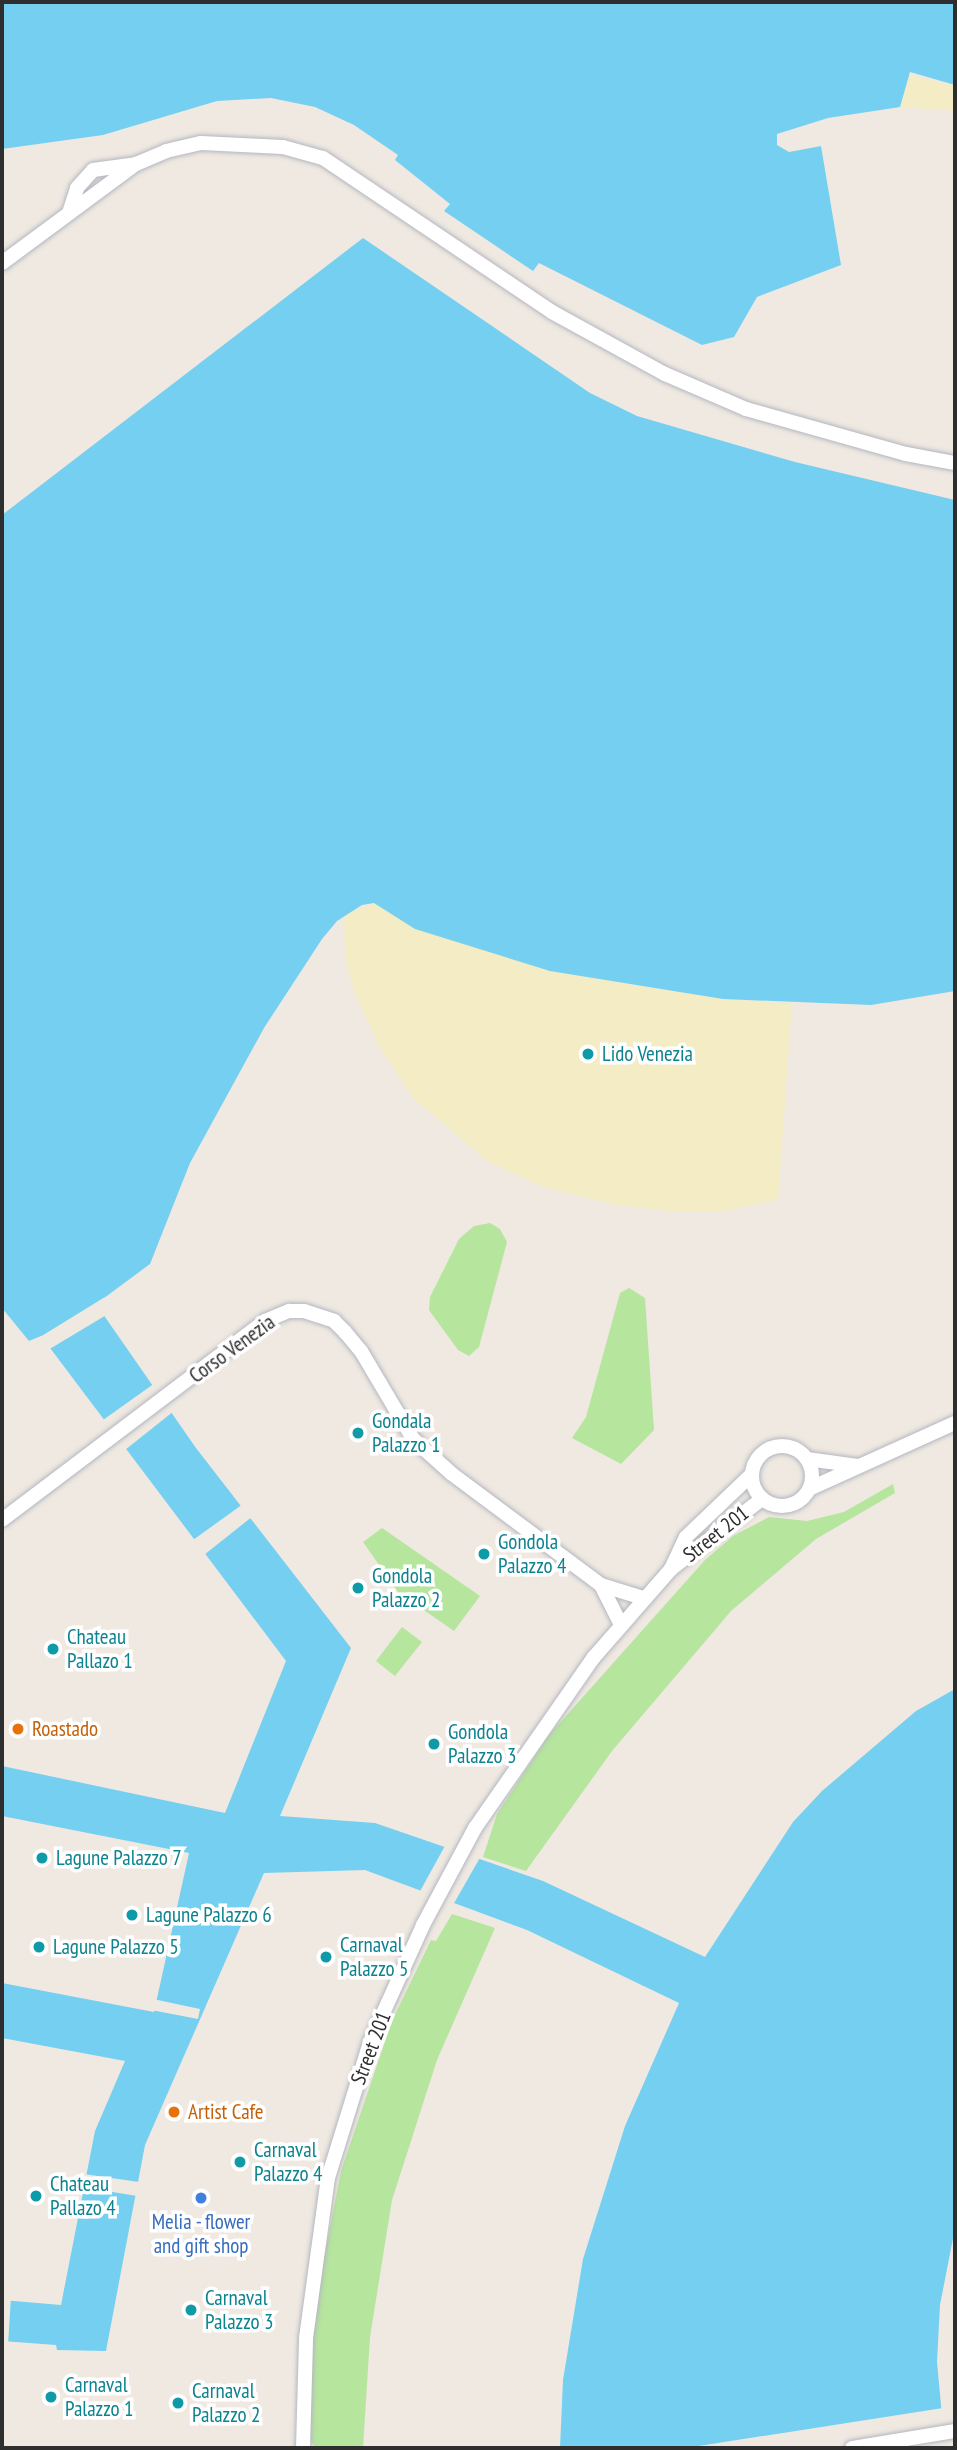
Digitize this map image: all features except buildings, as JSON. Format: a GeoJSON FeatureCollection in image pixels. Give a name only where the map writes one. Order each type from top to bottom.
{"type":"FeatureCollection","features":[{"type":"Feature","properties":{"kind":"street"},"geometry":{"type":"LineString","coordinates":[[69,214],[76,188],[93,170],[136,164],[201,143],[272,146],[323,158],[552,312],[665,373],[746,409],[906,454],[955,463]]}},
{"type":"Feature","properties":{"kind":"street"},"geometry":{"type":"LineString","coordinates":[[2,263],[136,164]]}},
{"type":"Feature","properties":{"kind":"street","name":"Corso Venezia"},"geometry":{"type":"LineString","coordinates":[[2,1520],[265,1321],[289,1311],[321,1315],[334,1321],[361,1351],[413,1439],[452,1474],[601,1585],[643,1598]]}},
{"type":"Feature","properties":{"kind":"street"},"geometry":{"type":"LineString","coordinates":[[858,1466],[807,1459],[789,1447],[771,1448],[757,1458],[751,1475],[762,1499],[787,1506],[811,1488],[955,1423]]}},
{"type":"Feature","properties":{"kind":"street"},"geometry":{"type":"LineString","coordinates":[[807,1459],[813,1472],[811,1488]]}},
{"type":"Feature","properties":{"kind":"street","name":"Street 201"},"geometry":{"type":"LineString","coordinates":[[671,1569],[686,1537],[751,1475]]}},
{"type":"Feature","properties":{"kind":"street","name":"Street 201"},"geometry":{"type":"LineString","coordinates":[[305,2446],[306,2338],[328,2178],[370,2042],[422,1924],[475,1828],[572,1686],[643,1598],[671,1569],[762,1499]]}},
{"type":"Feature","properties":{"kind":"street","name":"Corso Venezia"},"geometry":{"type":"LineString","coordinates":[[601,1585],[621,1625]]}},
{"type":"Feature","properties":{"kind":"street"},"geometry":{"type":"LineString","coordinates":[[852,2448],[955,2431]]}},
{"type":"Feature","properties":{"kind":"green space"},"geometry":{"type":"Polygon","coordinates":[[[490,1223],[500,1229],[507,1242],[479,1347],[469,1356],[458,1350],[429,1310],[430,1297],[459,1239],[474,1226],[490,1223]]]}},
{"type":"Feature","properties":{"kind":"green space"},"geometry":{"type":"Polygon","coordinates":[[[629,1288],[645,1298],[654,1430],[621,1464],[572,1438],[586,1417],[620,1293],[629,1288]]]}},
{"type":"Feature","properties":{"kind":"green space"},"geometry":{"type":"Polygon","coordinates":[[[893,1484],[895,1493],[816,1539],[731,1611],[612,1751],[526,1871],[483,1857],[497,1814],[549,1735],[705,1560],[733,1536],[769,1517],[807,1521],[844,1512],[893,1484]]]}},
{"type":"Feature","properties":{"kind":"green space"},"geometry":{"type":"Polygon","coordinates":[[[382,1528],[480,1596],[454,1631],[398,1592],[363,1542],[382,1528]]]}},
{"type":"Feature","properties":{"kind":"green space"},"geometry":{"type":"Polygon","coordinates":[[[402,1627],[422,1642],[395,1676],[376,1661],[402,1627]]]}},
{"type":"Feature","properties":{"kind":"green space"},"geometry":{"type":"Polygon","coordinates":[[[452,1914],[495,1928],[437,2060],[392,2200],[370,2337],[363,2448],[315,2448],[308,2436],[314,2309],[341,2171],[392,2021],[431,1940],[436,1941],[452,1914]]]}},
{"type":"Feature","properties":{"kind":"sand"},"geometry":{"type":"Polygon","coordinates":[[[910,75],[955,86],[955,111],[900,107],[910,75]]]}},
{"type":"Feature","properties":{"kind":"sand","name":"Lido Venezia"},"geometry":{"type":"Polygon","coordinates":[[[374,903],[549,971],[723,999],[792,1004],[778,1200],[721,1211],[670,1211],[616,1205],[543,1187],[487,1161],[413,1098],[379,1046],[355,994],[345,959],[344,915],[374,903]]]}},
{"type":"Feature","properties":{"kind":"water"},"geometry":{"type":"Polygon","coordinates":[[[2,2],[955,2],[955,85],[910,72],[900,107],[828,118],[777,134],[777,145],[789,152],[821,146],[841,265],[757,297],[734,337],[702,345],[539,263],[533,271],[444,211],[450,204],[395,160],[398,155],[354,125],[315,107],[271,98],[217,101],[103,135],[2,149],[2,2]]]}},
{"type":"Feature","properties":{"kind":"water"},"geometry":{"type":"Polygon","coordinates":[[[363,238],[590,393],[637,416],[795,462],[955,500],[955,991],[871,1005],[723,999],[550,971],[415,929],[374,903],[362,905],[337,921],[322,939],[264,1028],[190,1163],[150,1264],[96,1304],[196,1448],[351,1648],[280,1816],[375,1823],[543,1881],[705,1957],[793,1822],[822,1791],[916,1711],[955,1689],[955,2228],[940,2305],[937,2362],[945,2448],[560,2448],[563,2380],[583,2259],[625,2126],[679,2003],[527,1930],[365,1870],[264,1873],[145,2145],[106,2351],[57,2350],[56,2345],[2,2341],[2,2300],[61,2305],[95,2131],[125,2061],[2,2038],[2,1983],[154,2012],[189,1853],[2,1816],[2,1766],[225,1813],[286,1661],[41,1336],[29,1341],[2,1308],[2,515],[363,238]]]}},
{"type":"Feature","properties":{"kind":"pier"},"geometry":{"type":"Polygon","coordinates":[[[105,1297],[101,1304],[108,1314],[48,1350],[40,1337],[105,1297]]]}},
{"type":"Feature","properties":{"kind":"pier"},"geometry":{"type":"Polygon","coordinates":[[[155,1383],[174,1411],[125,1450],[103,1420],[155,1383]]]}},
{"type":"Feature","properties":{"kind":"pier"},"geometry":{"type":"Polygon","coordinates":[[[243,1504],[253,1516],[204,1555],[193,1540],[243,1504]]]}},
{"type":"Feature","properties":{"kind":"pier"},"geometry":{"type":"Polygon","coordinates":[[[446,1844],[481,1856],[453,1905],[419,1893],[446,1844]]]}},
{"type":"Feature","properties":{"kind":"pier"},"geometry":{"type":"Polygon","coordinates":[[[153,1999],[200,2009],[198,2019],[146,2009],[151,2008],[153,1999]]]}},
{"type":"Feature","properties":{"kind":"pier"},"geometry":{"type":"Polygon","coordinates":[[[84,2174],[139,2182],[137,2196],[82,2187],[84,2174]]]}},
{"type":"Feature","properties":{"kind":"pier"},"geometry":{"type":"Polygon","coordinates":[[[2,2297],[11,2297],[8,2345],[2,2345],[2,2297]]]}},
{"type":"Feature","properties":{"kind":"pier"},"geometry":{"type":"Polygon","coordinates":[[[943,2408],[949,2448],[686,2448],[943,2408]]]}},
{"type":"Feature","properties":{"kind":"place","name":"Lido Venezia"},"geometry":{"type":"Point","coordinates":[588,1054]}},
{"type":"Feature","properties":{"kind":"place","name":"Gondala Palazzo 1"},"geometry":{"type":"Point","coordinates":[358,1433]}},
{"type":"Feature","properties":{"kind":"place","name":"Gondola Palazzo 4"},"geometry":{"type":"Point","coordinates":[484,1554]}},
{"type":"Feature","properties":{"kind":"place","name":"Gondola Palazzo 2"},"geometry":{"type":"Point","coordinates":[358,1588]}},
{"type":"Feature","properties":{"kind":"place","name":"Chateau Pallazo 1"},"geometry":{"type":"Point","coordinates":[53,1649]}},
{"type":"Feature","properties":{"kind":"place","name":"Roastado"},"geometry":{"type":"Point","coordinates":[18,1729]}},
{"type":"Feature","properties":{"kind":"place","name":"Gondola Palazzo 3"},"geometry":{"type":"Point","coordinates":[434,1744]}},
{"type":"Feature","properties":{"kind":"place","name":"Lagune Palazzo 7"},"geometry":{"type":"Point","coordinates":[42,1858]}},
{"type":"Feature","properties":{"kind":"place","name":"Lagune Palazzo 6"},"geometry":{"type":"Point","coordinates":[132,1915]}},
{"type":"Feature","properties":{"kind":"place","name":"Lagune Palazzo 5"},"geometry":{"type":"Point","coordinates":[39,1947]}},
{"type":"Feature","properties":{"kind":"place","name":"Carnaval Palazzo 5"},"geometry":{"type":"Point","coordinates":[326,1957]}},
{"type":"Feature","properties":{"kind":"place","name":"Artist Cafe"},"geometry":{"type":"Point","coordinates":[174,2112]}},
{"type":"Feature","properties":{"kind":"place","name":"Carnaval Palazzo 4"},"geometry":{"type":"Point","coordinates":[240,2162]}},
{"type":"Feature","properties":{"kind":"place","name":"Chateau Pallazo 4"},"geometry":{"type":"Point","coordinates":[36,2196]}},
{"type":"Feature","properties":{"kind":"place","name":"Melia - flower and gift shop"},"geometry":{"type":"Point","coordinates":[201,2198]}},
{"type":"Feature","properties":{"kind":"place","name":"Carnaval Palazzo 3"},"geometry":{"type":"Point","coordinates":[191,2310]}},
{"type":"Feature","properties":{"kind":"place","name":"Carnaval Palazzo 1"},"geometry":{"type":"Point","coordinates":[51,2397]}},
{"type":"Feature","properties":{"kind":"place","name":"Carnaval Palazzo 2"},"geometry":{"type":"Point","coordinates":[178,2403]}}]}
